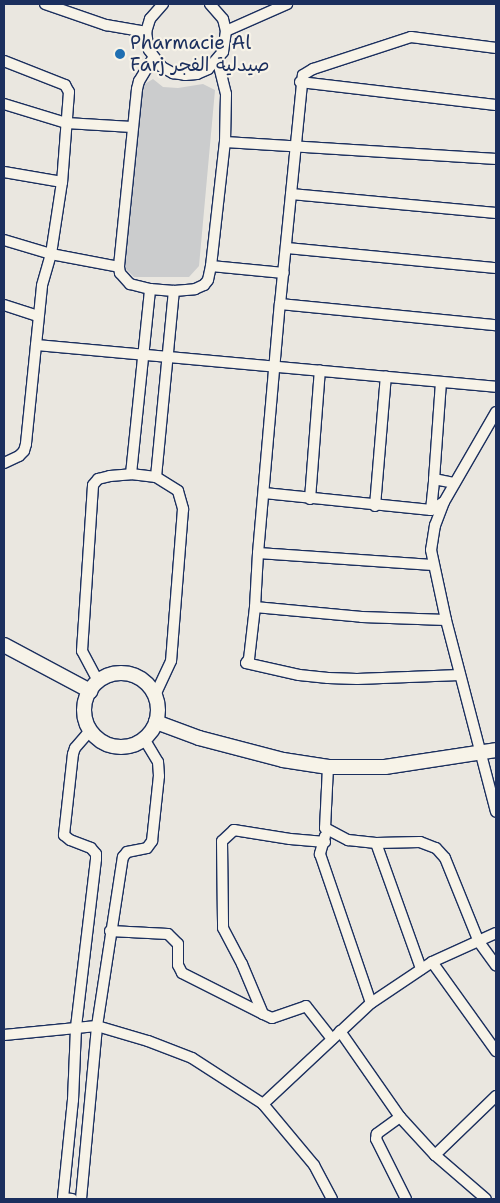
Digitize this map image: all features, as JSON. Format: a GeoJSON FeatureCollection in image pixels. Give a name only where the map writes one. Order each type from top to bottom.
{"type":"FeatureCollection","features":[{"type":"Feature","properties":{"kind":"street"},"geometry":{"type":"LineString","coordinates":[[45,4],[106,25],[146,32]]}},
{"type":"Feature","properties":{"kind":"street"},"geometry":{"type":"LineString","coordinates":[[163,4],[150,19],[146,32],[149,50],[153,58],[162,67],[173,73],[185,75],[203,71],[218,61],[223,52],[226,31],[223,19],[210,4]]}},
{"type":"Feature","properties":{"kind":"street"},"geometry":{"type":"LineString","coordinates":[[226,31],[287,4]]}},
{"type":"Feature","properties":{"kind":"street"},"geometry":{"type":"LineString","coordinates":[[460,675],[338,678],[299,675],[246,663],[249,659],[255,607],[258,553],[280,304],[292,194],[300,82],[303,75],[313,69],[411,37],[496,48]]}},
{"type":"Feature","properties":{"kind":"street"},"geometry":{"type":"LineString","coordinates":[[153,58],[139,81],[132,127],[119,267],[120,273],[130,284],[150,289],[174,291],[195,289],[204,285],[208,280],[211,266],[226,142],[225,85],[218,61]]}},
{"type":"Feature","properties":{"kind":"street"},"geometry":{"type":"LineString","coordinates":[[4,61],[65,85],[69,92],[62,182],[51,254],[42,286],[26,444],[24,451],[19,456],[4,463]]}},
{"type":"Feature","properties":{"kind":"street"},"geometry":{"type":"LineString","coordinates":[[300,82],[496,105]]}},
{"type":"Feature","properties":{"kind":"street"},"geometry":{"type":"LineString","coordinates":[[4,104],[66,123],[132,127]]}},
{"type":"Feature","properties":{"kind":"street"},"geometry":{"type":"LineString","coordinates":[[226,142],[496,159]]}},
{"type":"Feature","properties":{"kind":"street"},"geometry":{"type":"LineString","coordinates":[[4,172],[62,182]]}},
{"type":"Feature","properties":{"kind":"street"},"geometry":{"type":"LineString","coordinates":[[292,194],[496,213]]}},
{"type":"Feature","properties":{"kind":"street"},"geometry":{"type":"LineString","coordinates":[[4,240],[51,254],[119,267]]}},
{"type":"Feature","properties":{"kind":"street"},"geometry":{"type":"LineString","coordinates":[[287,248],[496,268]]}},
{"type":"Feature","properties":{"kind":"street"},"geometry":{"type":"LineString","coordinates":[[211,266],[284,273]]}},
{"type":"Feature","properties":{"kind":"street"},"geometry":{"type":"LineString","coordinates":[[131,474],[150,289]]}},
{"type":"Feature","properties":{"kind":"street"},"geometry":{"type":"LineString","coordinates":[[156,477],[174,291]]}},
{"type":"Feature","properties":{"kind":"street"},"geometry":{"type":"LineString","coordinates":[[280,304],[496,325]]}},
{"type":"Feature","properties":{"kind":"street"},"geometry":{"type":"LineString","coordinates":[[4,305],[38,316]]}},
{"type":"Feature","properties":{"kind":"street"},"geometry":{"type":"LineString","coordinates":[[36,345],[168,355],[496,387]]}},
{"type":"Feature","properties":{"kind":"street"},"geometry":{"type":"LineString","coordinates":[[310,499],[320,370]]}},
{"type":"Feature","properties":{"kind":"street"},"geometry":{"type":"LineString","coordinates":[[375,506],[386,376]]}},
{"type":"Feature","properties":{"kind":"street"},"geometry":{"type":"LineString","coordinates":[[431,510],[441,382]]}},
{"type":"Feature","properties":{"kind":"street"},"geometry":{"type":"LineString","coordinates":[[496,412],[444,502],[432,539],[433,565],[446,620],[496,807]]}},
{"type":"Feature","properties":{"kind":"street"},"geometry":{"type":"LineString","coordinates":[[94,686],[82,651],[93,485],[98,479],[110,476],[131,474],[156,477],[178,491],[183,509],[171,661],[155,695]]}},
{"type":"Feature","properties":{"kind":"street"},"geometry":{"type":"LineString","coordinates":[[434,479],[454,483]]}},
{"type":"Feature","properties":{"kind":"street"},"geometry":{"type":"LineString","coordinates":[[264,493],[375,506],[431,510],[444,502]]}},
{"type":"Feature","properties":{"kind":"street"},"geometry":{"type":"LineString","coordinates":[[258,553],[433,565]]}},
{"type":"Feature","properties":{"kind":"street"},"geometry":{"type":"LineString","coordinates":[[255,607],[362,617],[446,620]]}},
{"type":"Feature","properties":{"kind":"street"},"geometry":{"type":"LineString","coordinates":[[4,645],[94,686]]}},
{"type":"Feature","properties":{"kind":"street"},"geometry":{"type":"LineString","coordinates":[[119,674],[130,675],[145,682],[155,695],[158,713],[156,722],[144,740],[133,745],[115,746],[99,740],[90,731],[84,711],[85,700],[94,686],[119,674]]}},
{"type":"Feature","properties":{"kind":"street"},"geometry":{"type":"LineString","coordinates":[[156,722],[200,738],[283,760],[328,767],[385,767],[496,750]]}},
{"type":"Feature","properties":{"kind":"street"},"geometry":{"type":"LineString","coordinates":[[72,1199],[63,1198],[73,1100],[76,1027],[96,854],[91,848],[70,840],[64,835],[73,754],[75,748],[90,731]]}},
{"type":"Feature","properties":{"kind":"street"},"geometry":{"type":"LineString","coordinates":[[81,1199],[97,1026],[123,855],[147,848],[152,841],[158,762],[144,740]]}},
{"type":"Feature","properties":{"kind":"street"},"geometry":{"type":"LineString","coordinates":[[328,767],[325,842],[320,854],[371,1002]]}},
{"type":"Feature","properties":{"kind":"street"},"geometry":{"type":"LineString","coordinates":[[325,828],[348,840],[376,843],[420,842],[430,844],[445,858],[479,942],[496,965]]}},
{"type":"Feature","properties":{"kind":"street"},"geometry":{"type":"LineString","coordinates":[[263,1014],[242,964],[223,928],[222,841],[234,830],[290,839],[325,842]]}},
{"type":"Feature","properties":{"kind":"street"},"geometry":{"type":"LineString","coordinates":[[376,843],[421,969]]}},
{"type":"Feature","properties":{"kind":"street"},"geometry":{"type":"LineString","coordinates":[[110,931],[168,934],[178,944],[178,966],[182,973],[272,1018],[306,1006],[332,1039]]}},
{"type":"Feature","properties":{"kind":"street"},"geometry":{"type":"LineString","coordinates":[[263,1104],[371,1002],[432,962],[496,933]]}},
{"type":"Feature","properties":{"kind":"street"},"geometry":{"type":"LineString","coordinates":[[432,962],[496,1051]]}},
{"type":"Feature","properties":{"kind":"street"},"geometry":{"type":"LineString","coordinates":[[4,1034],[97,1026],[148,1041],[192,1058],[233,1082],[263,1104],[314,1166],[332,1199]]}},
{"type":"Feature","properties":{"kind":"street"},"geometry":{"type":"LineString","coordinates":[[340,1031],[400,1117],[435,1155],[486,1199]]}},
{"type":"Feature","properties":{"kind":"street"},"geometry":{"type":"LineString","coordinates":[[435,1155],[496,1096]]}},
{"type":"Feature","properties":{"kind":"street"},"geometry":{"type":"LineString","coordinates":[[400,1117],[377,1134],[376,1139],[406,1199]]}},
{"type":"Feature","properties":{"kind":"shaded area"},"geometry":{"type":"Polygon","coordinates":[[[153,79],[163,87],[178,88],[203,84],[215,90],[199,266],[189,277],[134,277],[125,268],[143,85],[153,79]]]}},
{"type":"Feature","properties":{"kind":"place","name":"Pharmacie Al Farj صيدلية الفجر"},"geometry":{"type":"Point","coordinates":[120,54]}}]}
